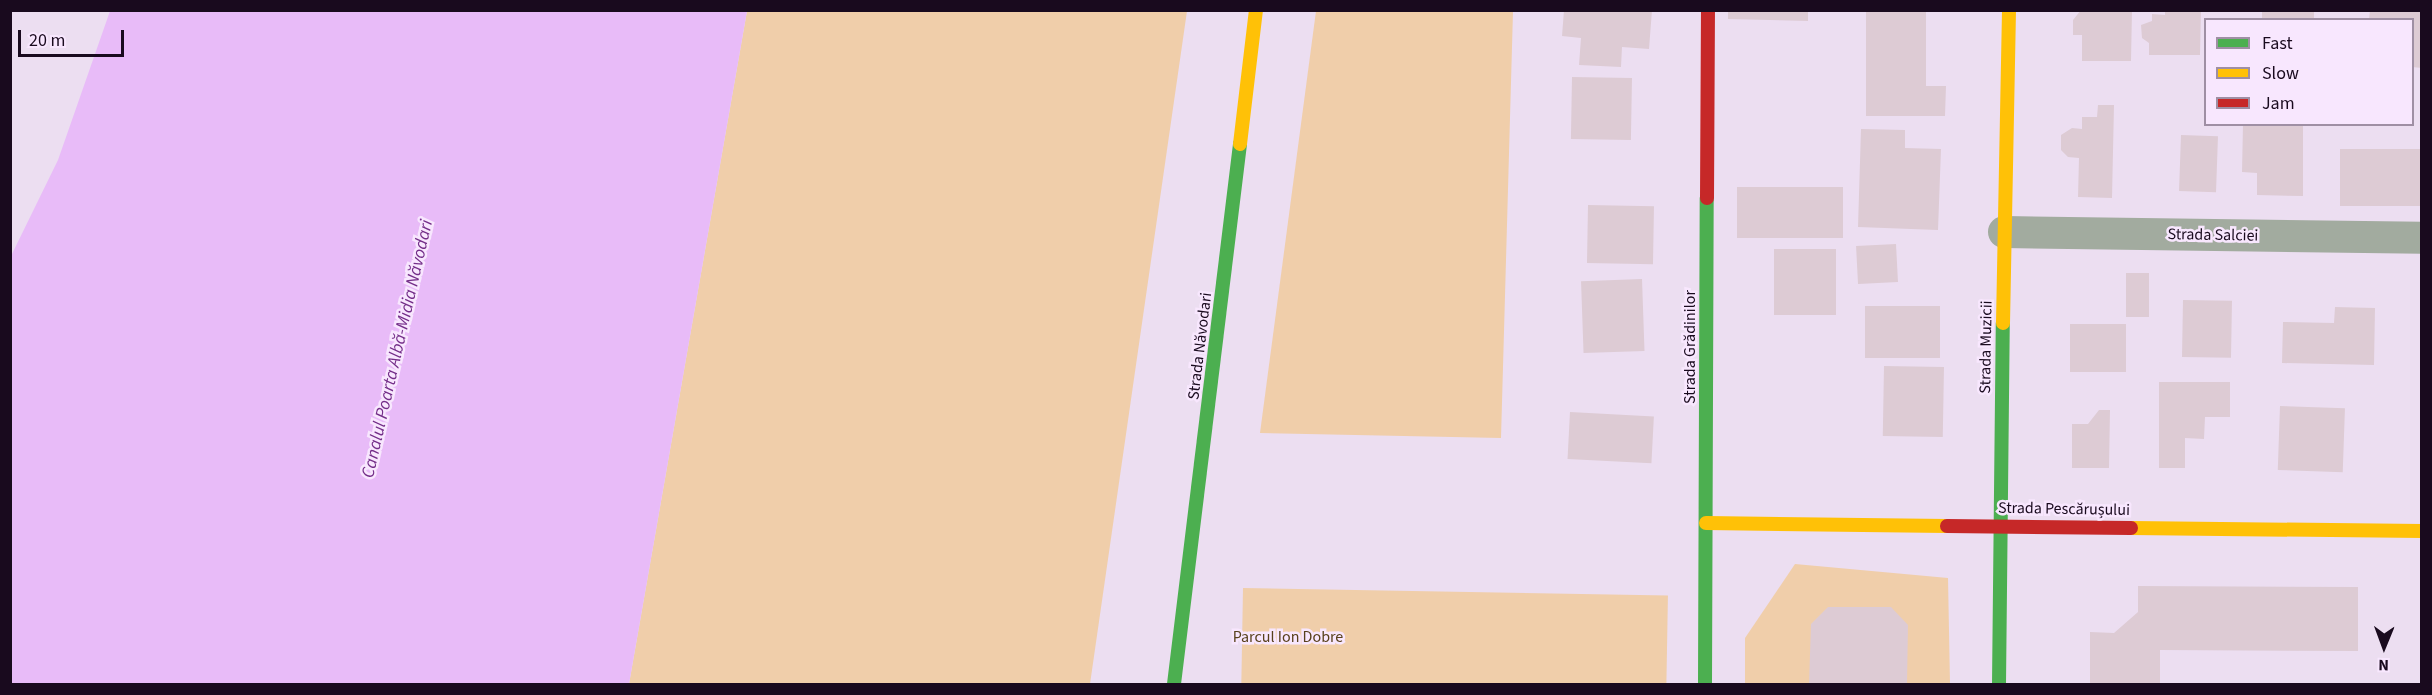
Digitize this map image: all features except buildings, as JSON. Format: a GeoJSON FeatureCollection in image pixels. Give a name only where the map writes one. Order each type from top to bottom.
{"type":"FeatureCollection","features":[{"type":"Feature","properties":{"kind":"street","name":"Strada Năvodari"},"geometry":{"type":"LineString","coordinates":[[1174,684],[1256,10]]}},
{"type":"Feature","properties":{"kind":"street","name":"Strada Grădinilor"},"geometry":{"type":"LineString","coordinates":[[1705,684],[1708,10]]}},
{"type":"Feature","properties":{"kind":"street","name":"Strada Muzicii"},"geometry":{"type":"LineString","coordinates":[[1999,684],[1999,524],[2009,10]]}},
{"type":"Feature","properties":{"kind":"street","name":"Strada Salciei"},"geometry":{"type":"LineString","coordinates":[[2004,232],[2421,238]]}},
{"type":"Feature","properties":{"kind":"street","name":"Strada Pescărușului"},"geometry":{"type":"LineString","coordinates":[[1706,523],[1999,524],[2421,531]]}},
{"type":"Feature","properties":{"kind":"green space"},"geometry":{"type":"Polygon","coordinates":[[[747,11],[1187,11],[1090,684],[629,684],[747,11]]]}},
{"type":"Feature","properties":{"kind":"green space"},"geometry":{"type":"Polygon","coordinates":[[[1316,11],[1513,11],[1501,438],[1260,433],[1316,11]]]}},
{"type":"Feature","properties":{"kind":"green space"},"geometry":{"type":"Polygon","coordinates":[[[1795,564],[1948,578],[1950,684],[1745,684],[1745,638],[1795,564]]]}},
{"type":"Feature","properties":{"kind":"green space","name":"Parcul Ion Dobre"},"geometry":{"type":"Polygon","coordinates":[[[1243,588],[1668,595],[1666,684],[1241,684],[1243,588]]]}},
{"type":"Feature","properties":{"kind":"water","name":"Canalul Poarta Albă-Midia Năvodari"},"geometry":{"type":"Polygon","coordinates":[[[110,11],[747,11],[629,684],[11,684],[11,256],[58,160],[110,11]]]}},
{"type":"Feature","properties":{"kind":"traffic: fast"},"geometry":{"type":"LineString","coordinates":[[1174,684],[1240,144]]}},
{"type":"Feature","properties":{"kind":"traffic: fast"},"geometry":{"type":"LineString","coordinates":[[1705,684],[1707,198]]}},
{"type":"Feature","properties":{"kind":"traffic: fast"},"geometry":{"type":"LineString","coordinates":[[1999,684],[2003,323]]}},
{"type":"Feature","properties":{"kind":"traffic: slow"},"geometry":{"type":"LineString","coordinates":[[1240,144],[1256,10]]}},
{"type":"Feature","properties":{"kind":"traffic: slow"},"geometry":{"type":"LineString","coordinates":[[2003,323],[2009,10]]}},
{"type":"Feature","properties":{"kind":"traffic: slow"},"geometry":{"type":"LineString","coordinates":[[1706,523],[1947,526]]}},
{"type":"Feature","properties":{"kind":"traffic: slow"},"geometry":{"type":"LineString","coordinates":[[2131,528],[2422,531]]}},
{"type":"Feature","properties":{"kind":"traffic: jam"},"geometry":{"type":"LineString","coordinates":[[1707,198],[1708,10]]}},
{"type":"Feature","properties":{"kind":"traffic: jam"},"geometry":{"type":"LineString","coordinates":[[1947,526],[2131,528]]}}]}
